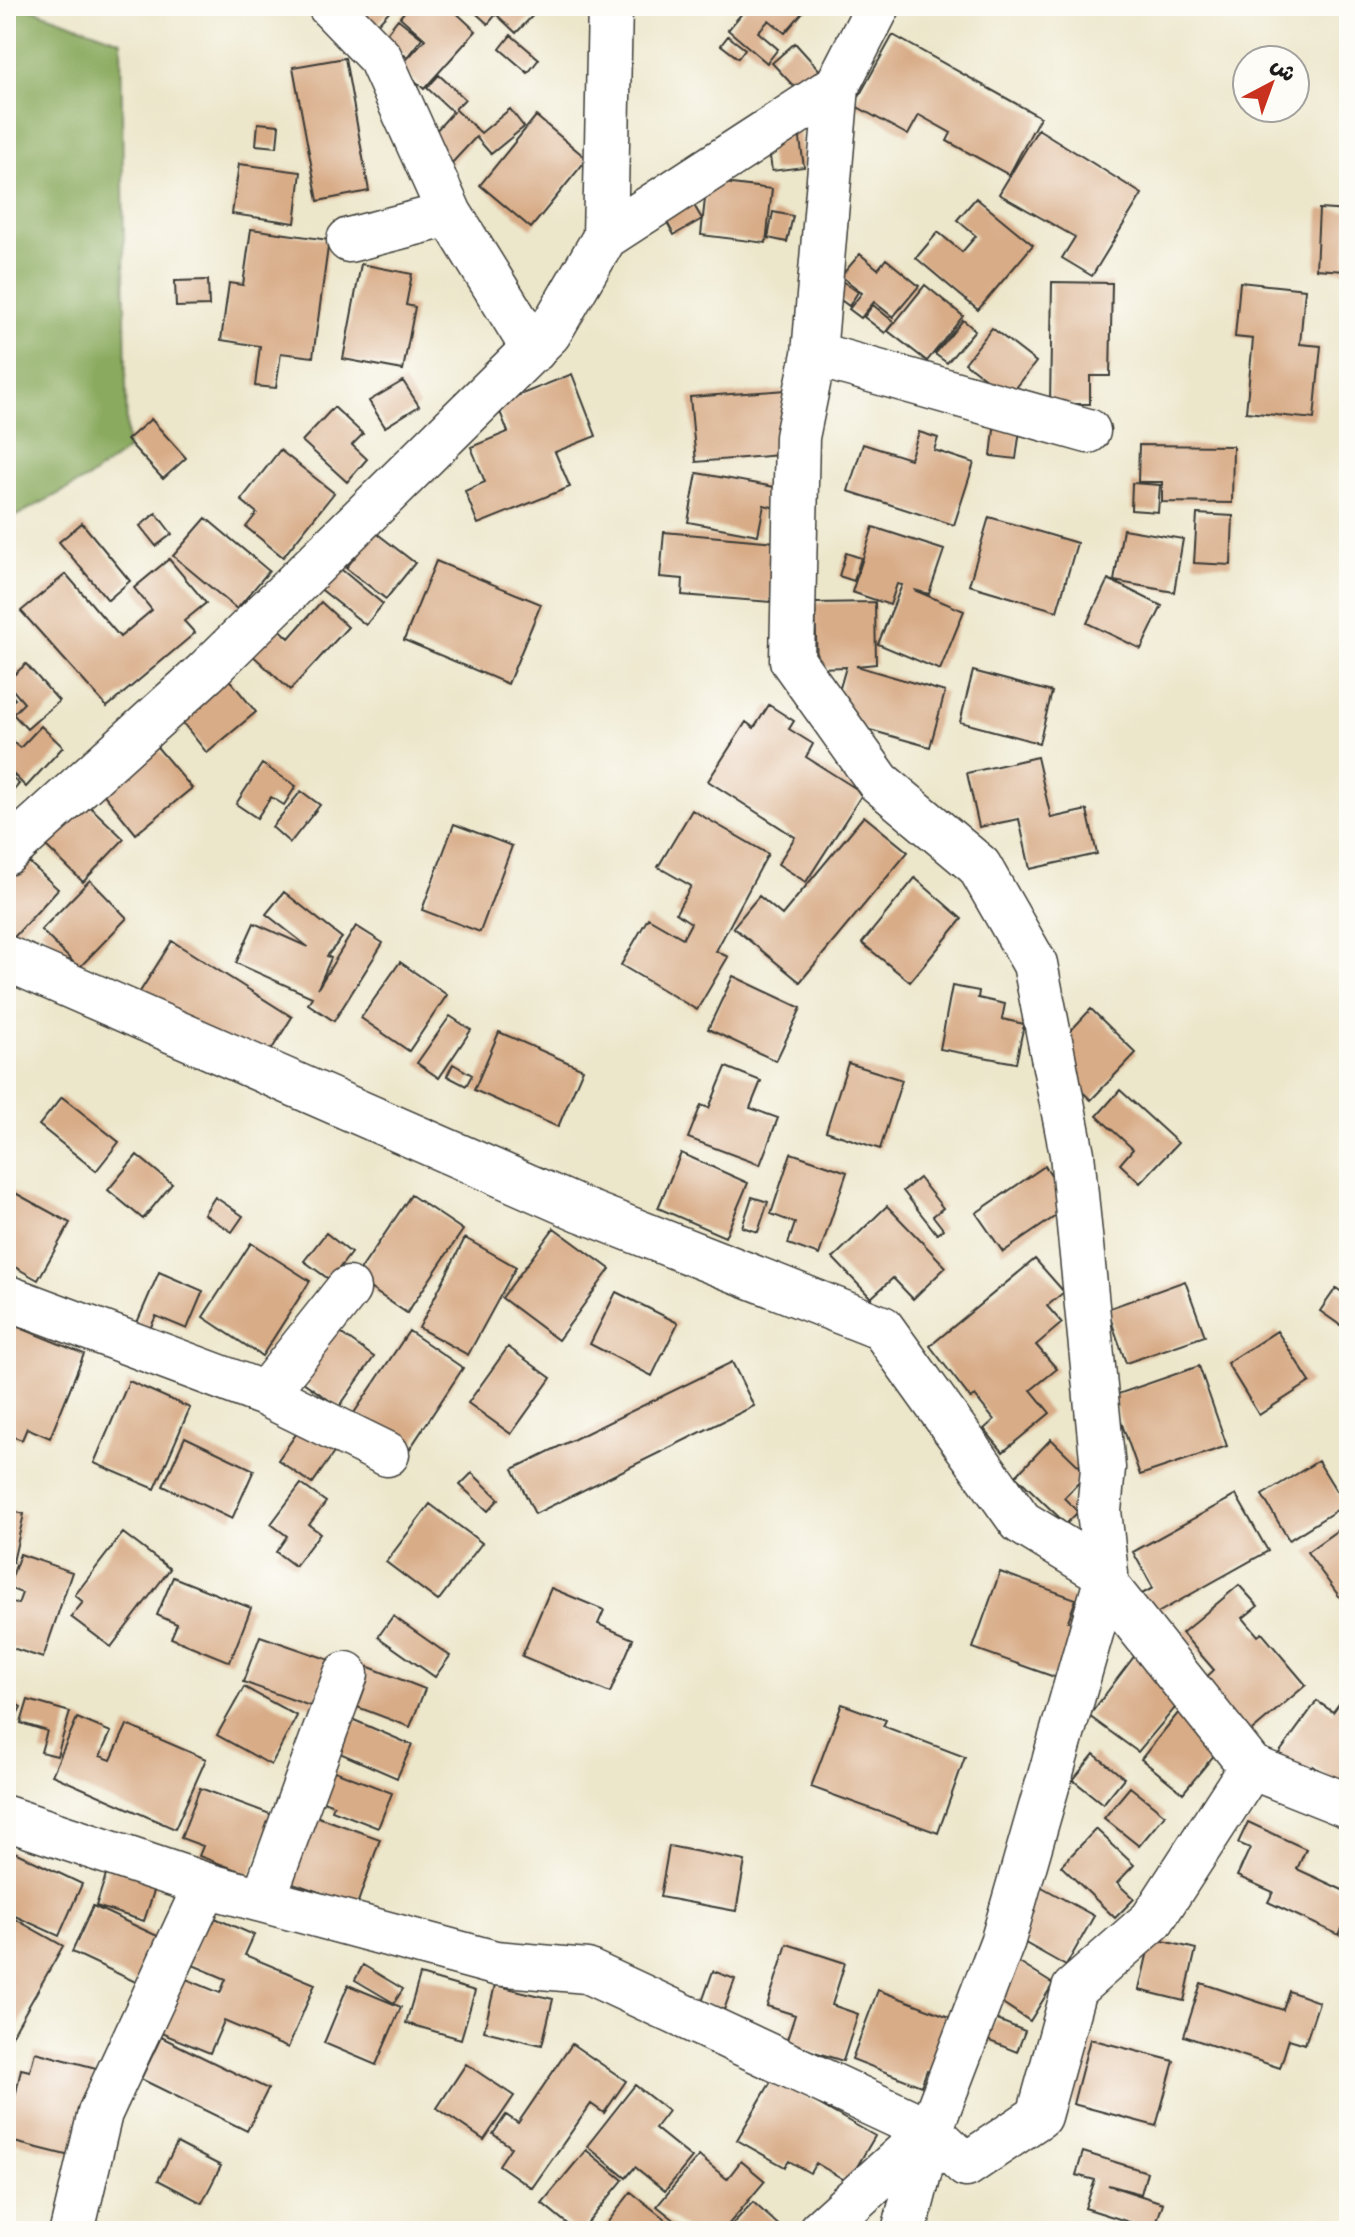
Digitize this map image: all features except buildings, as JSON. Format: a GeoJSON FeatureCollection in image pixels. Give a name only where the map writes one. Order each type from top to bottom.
{"type":"FeatureCollection","features":[{"type":"Feature","properties":{"kind":"street"},"geometry":{"type":"LineString","coordinates":[[330,6],[380,58],[450,214],[534,350]]}},
{"type":"Feature","properties":{"kind":"street"},"geometry":{"type":"LineString","coordinates":[[605,237],[610,6]]}},
{"type":"Feature","properties":{"kind":"street"},"geometry":{"type":"LineString","coordinates":[[878,6],[837,86],[814,354],[797,437],[792,660],[879,782],[979,866],[1035,964],[1072,1154],[1102,1453],[1099,1511],[1105,1579],[1003,1940],[930,2131],[904,2231]]}},
{"type":"Feature","properties":{"kind":"street"},"geometry":{"type":"LineString","coordinates":[[6,853],[205,673],[534,350],[549,333],[605,237],[837,86]]}},
{"type":"Feature","properties":{"kind":"street"},"geometry":{"type":"LineString","coordinates":[[349,240],[450,214]]}},
{"type":"Feature","properties":{"kind":"street"},"geometry":{"type":"LineString","coordinates":[[814,354],[1088,431]]}},
{"type":"Feature","properties":{"kind":"street"},"geometry":{"type":"LineString","coordinates":[[6,958],[582,1210],[882,1328],[1021,1522],[1105,1579],[1251,1767],[1349,1806]]}},
{"type":"Feature","properties":{"kind":"street"},"geometry":{"type":"LineString","coordinates":[[265,1394],[348,1289]]}},
{"type":"Feature","properties":{"kind":"street"},"geometry":{"type":"LineString","coordinates":[[6,1297],[265,1394],[387,1454]]}},
{"type":"Feature","properties":{"kind":"street"},"geometry":{"type":"LineString","coordinates":[[263,1900],[346,1674]]}},
{"type":"Feature","properties":{"kind":"street"},"geometry":{"type":"LineString","coordinates":[[6,1818],[206,1885],[495,1963],[587,1971],[930,2131],[966,2165],[1039,2116],[1074,1989],[1152,1920],[1251,1767]]}},
{"type":"Feature","properties":{"kind":"street"},"geometry":{"type":"LineString","coordinates":[[72,2231],[100,2113],[206,1885]]}},
{"type":"Feature","properties":{"kind":"street"},"geometry":{"type":"LineString","coordinates":[[820,2231],[930,2131]]}},
{"type":"Feature","properties":{"kind":"green space"},"geometry":{"type":"Polygon","coordinates":[[[6,6],[24,6],[121,41],[127,450],[89,478],[6,521],[6,6]]]}}]}
